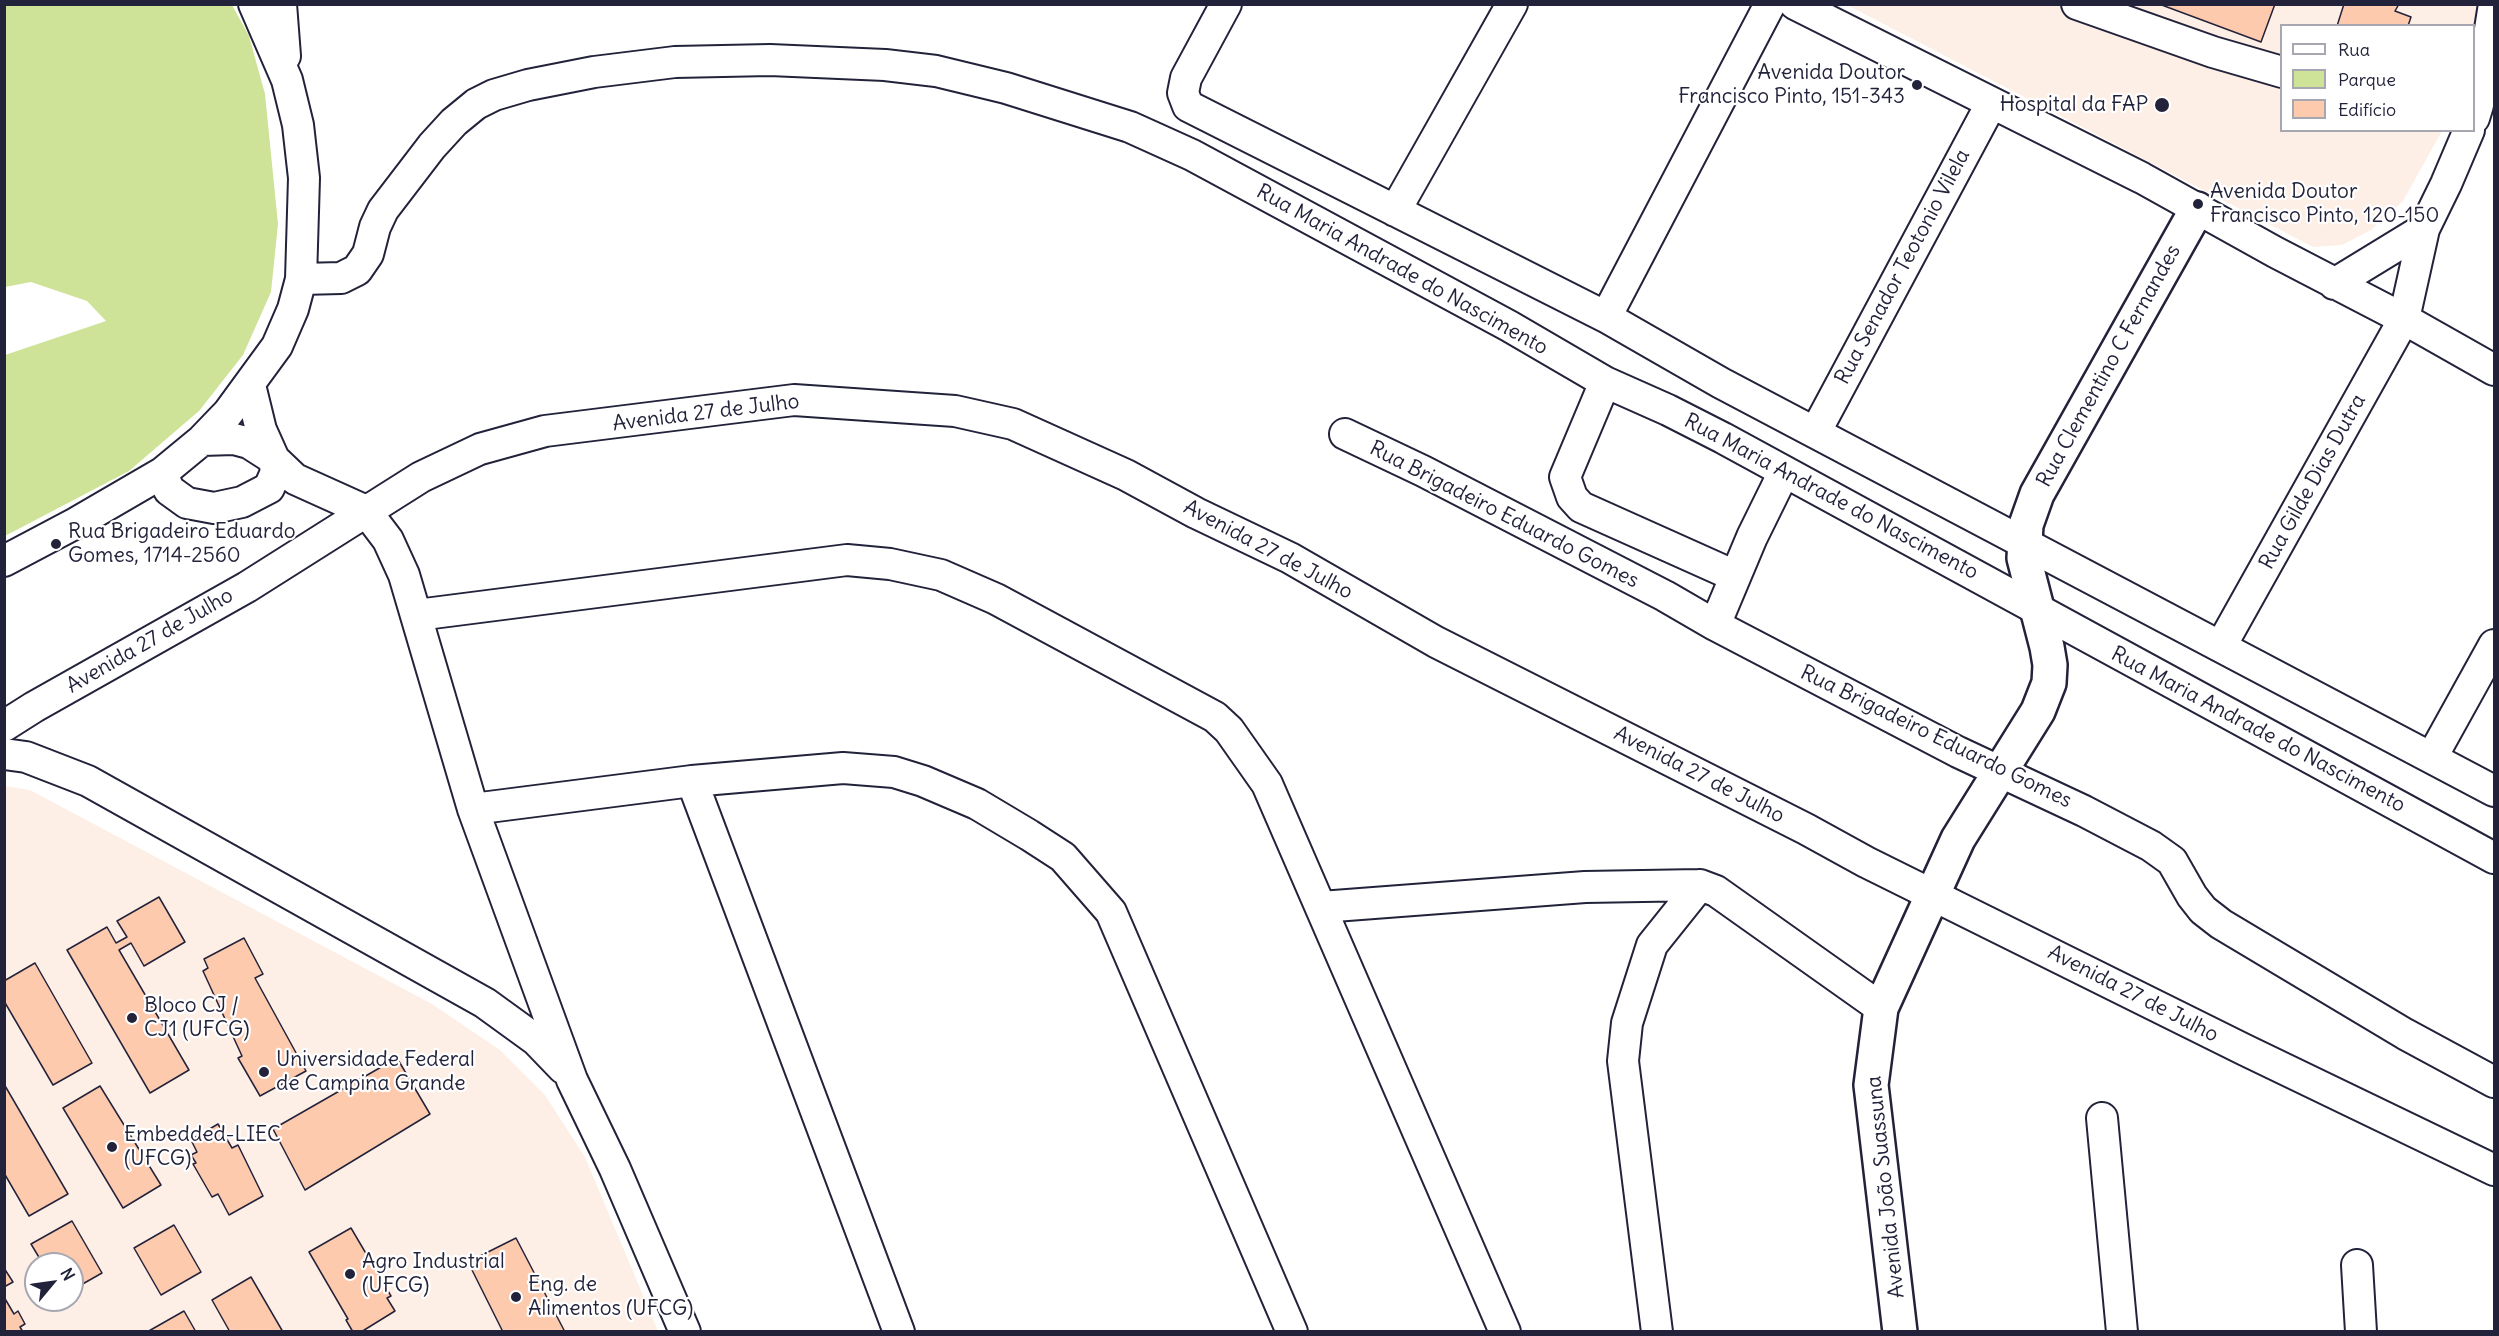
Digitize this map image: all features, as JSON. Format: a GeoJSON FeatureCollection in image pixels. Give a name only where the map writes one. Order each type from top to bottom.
{"type":"FeatureCollection","features":[{"type":"Feature","properties":{"kind":"main road","name":"Rua Clementino C Fernandes"},"geometry":{"type":"LineString","coordinates":[[2025,539],[2037,495],[2198,209]]}},
{"type":"Feature","properties":{"kind":"main road"},"geometry":{"type":"LineString","coordinates":[[1881,1008],[1958,839],[2038,711],[2049,683],[2050,665],[2034,598],[2025,539]]}},
{"type":"Feature","properties":{"kind":"main road","name":"Avenida João Suassuna"},"geometry":{"type":"LineString","coordinates":[[1881,1008],[1871,1085],[1900,1332]]}},
{"type":"Feature","properties":{"kind":"street"},"geometry":{"type":"LineString","coordinates":[[254,4],[287,80]]}},
{"type":"Feature","properties":{"kind":"street"},"geometry":{"type":"LineString","coordinates":[[4,561],[76,524],[162,473],[202,440],[228,413],[277,346],[293,309],[301,279],[304,178],[298,126],[287,80],[281,4]]}},
{"type":"Feature","properties":{"kind":"street","name":"Rua Maria Andrade do Nascimento"},"geometry":{"type":"LineString","coordinates":[[1226,4],[1186,78],[1183,93],[1188,106],[1606,317],[1721,383],[2025,539],[2494,791]]}},
{"type":"Feature","properties":{"kind":"street"},"geometry":{"type":"LineString","coordinates":[[1395,211],[1512,4]]}},
{"type":"Feature","properties":{"kind":"street"},"geometry":{"type":"LineString","coordinates":[[1606,317],[1770,4]]}},
{"type":"Feature","properties":{"kind":"street"},"geometry":{"type":"LineString","coordinates":[[1796,4],[2142,178],[2494,370]]}},
{"type":"Feature","properties":{"kind":"street"},"geometry":{"type":"LineString","coordinates":[[2077,4],[2213,52],[2280,71]]}},
{"type":"Feature","properties":{"kind":"street"},"geometry":{"type":"LineString","coordinates":[[2475,115],[2494,4]]}},
{"type":"Feature","properties":{"kind":"street","name":"Rua Maria Andrade do Nascimento"},"geometry":{"type":"LineString","coordinates":[[301,279],[341,278],[357,270],[368,254],[375,227],[383,210],[432,146],[454,122],[476,104],[494,95],[528,85],[573,76],[675,62],[735,60],[842,62],[946,74],[1055,102],[1130,127],[1192,155],[1509,326],[1605,382],[1668,410],[1784,472],[2034,598],[2494,858]]}},
{"type":"Feature","properties":{"kind":"street","name":"Rua Senador Teotonio Vilela"},"geometry":{"type":"LineString","coordinates":[[1816,431],[1991,104]]}},
{"type":"Feature","properties":{"kind":"street","name":"Rua Gilde Dias Dutra"},"geometry":{"type":"LineString","coordinates":[[2221,646],[2404,319],[2424,229],[2468,132]]}},
{"type":"Feature","properties":{"kind":"street"},"geometry":{"type":"LineString","coordinates":[[2334,284],[2424,229]]}},
{"type":"Feature","properties":{"kind":"street"},"geometry":{"type":"LineString","coordinates":[[1605,382],[1565,477],[1572,497],[1581,507],[1736,576]]}},
{"type":"Feature","properties":{"kind":"street"},"geometry":{"type":"LineString","coordinates":[[162,473],[168,490],[187,503],[214,508],[242,502],[269,488],[276,472],[274,459],[261,430],[250,385]]}},
{"type":"Feature","properties":{"kind":"street","name":"Avenida 27 de Julho"},"geometry":{"type":"LineString","coordinates":[[4,726],[247,587],[421,477],[480,448],[545,431],[794,400],[955,411],[1013,424],[1126,475],[1196,513],[1290,558],[1436,642],[1806,829],[1866,862],[2245,1050],[2494,1170]]}},
{"type":"Feature","properties":{"kind":"street","name":"Rua Brigadeiro Eduardo Gomes"},"geometry":{"type":"LineString","coordinates":[[1345,434],[1665,596],[1715,625],[1999,772],[2084,811],[2164,854],[2172,861],[2192,896],[2203,910],[2221,924],[2405,1034],[2494,1082]]}},
{"type":"Feature","properties":{"kind":"street"},"geometry":{"type":"LineString","coordinates":[[202,440],[234,439],[249,443],[274,459],[295,479],[366,511],[388,540],[404,575],[417,615],[473,809],[572,1080],[615,1169],[684,1332]]}},
{"type":"Feature","properties":{"kind":"street"},"geometry":{"type":"LineString","coordinates":[[1715,625],[1752,537],[1784,472]]}},
{"type":"Feature","properties":{"kind":"street"},"geometry":{"type":"LineString","coordinates":[[417,615],[848,560],[890,564],[941,575],[996,599],[1215,717],[1229,730],[1267,784],[1505,1332]]}},
{"type":"Feature","properties":{"kind":"street"},"geometry":{"type":"LineString","coordinates":[[2432,757],[2494,645]]}},
{"type":"Feature","properties":{"kind":"street"},"geometry":{"type":"LineString","coordinates":[[4,754],[26,757],[88,781],[485,1002],[536,1040],[556,1059],[572,1080]]}},
{"type":"Feature","properties":{"kind":"street"},"geometry":{"type":"LineString","coordinates":[[473,809],[692,781],[843,768],[894,772],[923,781],[977,804],[1063,857],[1111,912],[1292,1332]]}},
{"type":"Feature","properties":{"kind":"street"},"geometry":{"type":"LineString","coordinates":[[692,781],[899,1332]]}},
{"type":"Feature","properties":{"kind":"street"},"geometry":{"type":"LineString","coordinates":[[1321,907],[1585,888],[1700,885],[1716,891],[1881,1008]]}},
{"type":"Feature","properties":{"kind":"street"},"geometry":{"type":"LineString","coordinates":[[1657,1332],[1623,1061],[1627,1023],[1652,945],[1700,885]]}},
{"type":"Feature","properties":{"kind":"street"},"geometry":{"type":"LineString","coordinates":[[2102,1118],[2122,1332]]}},
{"type":"Feature","properties":{"kind":"street"},"geometry":{"type":"LineString","coordinates":[[2356,1265],[2361,1332]]}},
{"type":"Feature","properties":{"kind":"shaded area","name":"Hospital da FAP"},"geometry":{"type":"Polygon","coordinates":[[[1847,5],[2484,5],[2475,41],[2475,24],[2280,24],[2280,132],[2441,132],[2403,201],[2371,230],[2342,245],[2313,247],[1847,5]]]}},
{"type":"Feature","properties":{"kind":"shaded area","name":"Universidade Federal de Campina Grande"},"geometry":{"type":"Polygon","coordinates":[[[4,786],[30,790],[432,1004],[500,1050],[545,1095],[585,1157],[658,1331],[5,1331],[4,786]]]}},
{"type":"Feature","properties":{"kind":"green space"},"geometry":{"type":"Polygon","coordinates":[[[5,4],[232,5],[249,36],[265,94],[278,224],[271,292],[243,355],[199,411],[129,471],[5,536],[5,355],[106,321],[87,301],[31,282],[5,287],[5,4]]]}},
{"type":"Feature","properties":{"kind":"building"},"geometry":{"type":"Polygon","coordinates":[[[2159,4],[2275,4],[2261,42],[2159,4]]]}},
{"type":"Feature","properties":{"kind":"building"},"geometry":{"type":"Polygon","coordinates":[[[2344,4],[2399,4],[2395,11],[2411,17],[2409,24],[2338,24],[2344,4]]]}},
{"type":"Feature","properties":{"kind":"building","name":"Bloco CJ / CJ1 (UFCG)"},"geometry":{"type":"Polygon","coordinates":[[[159,897],[185,942],[144,966],[131,943],[119,950],[189,1070],[150,1093],[67,950],[107,927],[116,943],[127,937],[117,921],[159,897]]]}},
{"type":"Feature","properties":{"kind":"building"},"geometry":{"type":"Polygon","coordinates":[[[244,938],[263,974],[255,978],[306,1071],[260,1096],[238,1058],[242,1056],[203,971],[208,968],[204,959],[244,938]]]}},
{"type":"Feature","properties":{"kind":"building"},"geometry":{"type":"Polygon","coordinates":[[[35,963],[92,1063],[53,1085],[4,1001],[4,981],[35,963]]]}},
{"type":"Feature","properties":{"kind":"building"},"geometry":{"type":"Polygon","coordinates":[[[397,1058],[430,1114],[305,1190],[273,1129],[397,1058]]]}},
{"type":"Feature","properties":{"kind":"building"},"geometry":{"type":"Polygon","coordinates":[[[4,1084],[68,1194],[29,1216],[4,1173],[4,1084]]]}},
{"type":"Feature","properties":{"kind":"building","name":"Embedded-LIEC (UFCG)"},"geometry":{"type":"Polygon","coordinates":[[[100,1086],[161,1185],[123,1208],[63,1108],[100,1086]]]}},
{"type":"Feature","properties":{"kind":"building"},"geometry":{"type":"Polygon","coordinates":[[[218,1124],[232,1148],[238,1145],[263,1196],[229,1215],[218,1194],[212,1197],[193,1164],[196,1163],[191,1155],[197,1152],[191,1140],[218,1124]]]}},
{"type":"Feature","properties":{"kind":"building"},"geometry":{"type":"Polygon","coordinates":[[[72,1221],[102,1273],[84,1283],[84,1252],[36,1252],[31,1244],[72,1221]]]}},
{"type":"Feature","properties":{"kind":"building"},"geometry":{"type":"Polygon","coordinates":[[[174,1225],[201,1272],[161,1295],[134,1248],[174,1225]]]}},
{"type":"Feature","properties":{"kind":"building","name":"Agro Industrial (UFCG)"},"geometry":{"type":"Polygon","coordinates":[[[351,1228],[391,1296],[387,1298],[395,1311],[361,1332],[353,1332],[346,1320],[348,1319],[309,1252],[351,1228]]]}},
{"type":"Feature","properties":{"kind":"building","name":"Eng. de Alimentos (UFCG)"},"geometry":{"type":"Polygon","coordinates":[[[516,1238],[565,1332],[503,1332],[468,1262],[516,1238]]]}},
{"type":"Feature","properties":{"kind":"building"},"geometry":{"type":"Polygon","coordinates":[[[4,1268],[13,1282],[4,1287],[4,1268]]]}},
{"type":"Feature","properties":{"kind":"building"},"geometry":{"type":"Polygon","coordinates":[[[251,1277],[283,1332],[230,1332],[212,1300],[251,1277]]]}},
{"type":"Feature","properties":{"kind":"building"},"geometry":{"type":"Polygon","coordinates":[[[4,1297],[14,1314],[18,1311],[25,1324],[20,1327],[23,1332],[4,1332],[4,1297]]]}},
{"type":"Feature","properties":{"kind":"building"},"geometry":{"type":"Polygon","coordinates":[[[184,1311],[196,1332],[147,1332],[184,1311]]]}},
{"type":"Feature","properties":{"kind":"place","name":"Avenida Doutor Francisco Pinto, 151-343"},"geometry":{"type":"Point","coordinates":[1917,85]}},
{"type":"Feature","properties":{"kind":"place","name":"Hospital da FAP"},"geometry":{"type":"Point","coordinates":[2162,105]}},
{"type":"Feature","properties":{"kind":"place","name":"Avenida Doutor Francisco Pinto, 120-150"},"geometry":{"type":"Point","coordinates":[2198,204]}},
{"type":"Feature","properties":{"kind":"place","name":"Rua Brigadeiro Eduardo Gomes, 1714-2560"},"geometry":{"type":"Point","coordinates":[56,544]}},
{"type":"Feature","properties":{"kind":"place","name":"Bloco CJ / CJ1 (UFCG)"},"geometry":{"type":"Point","coordinates":[132,1018]}},
{"type":"Feature","properties":{"kind":"place","name":"Universidade Federal de Campina Grande"},"geometry":{"type":"Point","coordinates":[264,1072]}},
{"type":"Feature","properties":{"kind":"place","name":"Embedded-LIEC (UFCG)"},"geometry":{"type":"Point","coordinates":[112,1147]}},
{"type":"Feature","properties":{"kind":"place","name":"Agro Industrial (UFCG)"},"geometry":{"type":"Point","coordinates":[350,1274]}},
{"type":"Feature","properties":{"kind":"place","name":"Eng. de Alimentos (UFCG)"},"geometry":{"type":"Point","coordinates":[516,1297]}}]}
